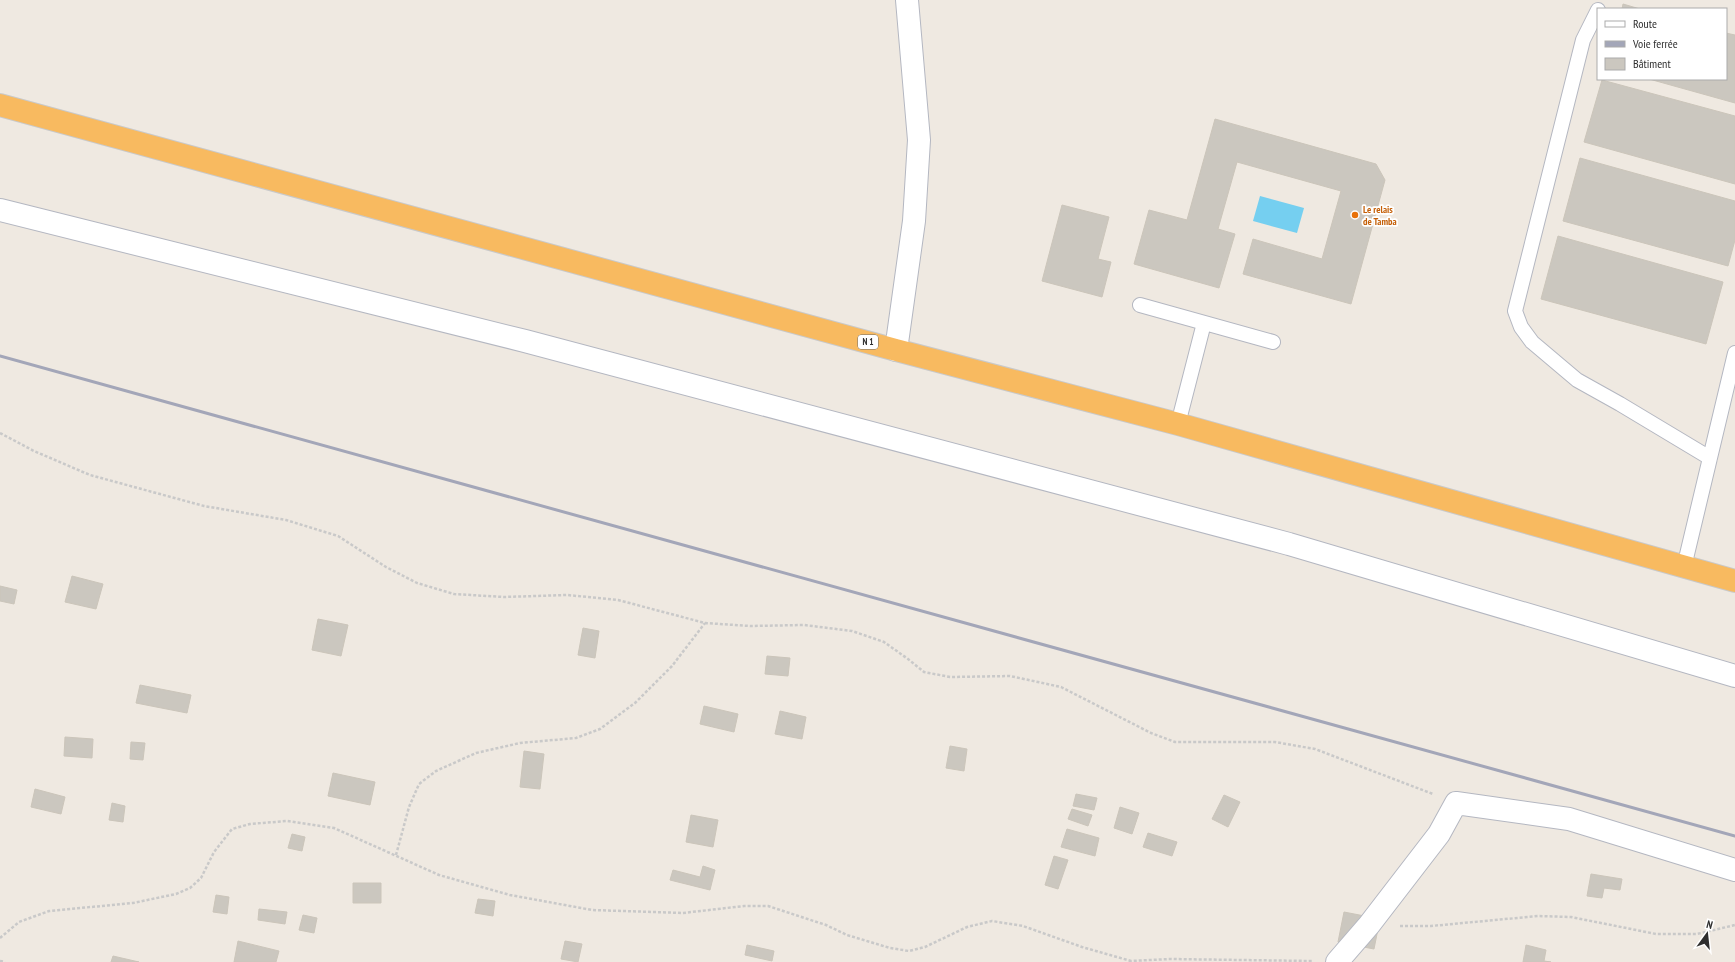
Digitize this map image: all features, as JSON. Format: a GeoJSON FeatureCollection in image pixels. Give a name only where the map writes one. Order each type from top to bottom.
{"type":"FeatureCollection","features":[{"type":"Feature","properties":{"kind":"highway","name":"N 1"},"geometry":{"type":"LineString","coordinates":[[0,105],[896,350],[1178,424],[1735,581]]}},
{"type":"Feature","properties":{"kind":"street"},"geometry":{"type":"LineString","coordinates":[[896,350],[914,221],[919,140],[907,0]]}},
{"type":"Feature","properties":{"kind":"street"},"geometry":{"type":"LineString","coordinates":[[0,210],[525,341],[1289,544],[1735,676]]}},
{"type":"Feature","properties":{"kind":"street"},"geometry":{"type":"LineString","coordinates":[[1327,961],[1369,925],[1439,834],[1456,803],[1569,819],[1735,870]]}},
{"type":"Feature","properties":{"kind":"lane"},"geometry":{"type":"LineString","coordinates":[[1597,11],[1583,40],[1515,310],[1521,327],[1532,342],[1577,380],[1710,458]]}},
{"type":"Feature","properties":{"kind":"lane"},"geometry":{"type":"LineString","coordinates":[[1140,305],[1273,342]]}},
{"type":"Feature","properties":{"kind":"lane"},"geometry":{"type":"LineString","coordinates":[[1178,424],[1204,323]]}},
{"type":"Feature","properties":{"kind":"lane"},"geometry":{"type":"LineString","coordinates":[[1684,567],[1735,354]]}},
{"type":"Feature","properties":{"kind":"path"},"geometry":{"type":"LineString","coordinates":[[0,433],[34,451],[90,475],[204,506],[286,520],[338,536],[386,567],[417,583],[454,594],[504,597],[567,595],[618,600],[705,623],[750,626],[804,625],[852,631],[884,642],[924,672],[950,676],[1010,676],[1061,687],[1151,733],[1175,742],[1275,742],[1315,749],[1456,803]]}},
{"type":"Feature","properties":{"kind":"path"},"geometry":{"type":"LineString","coordinates":[[396,855],[410,807],[419,784],[436,770],[476,753],[520,743],[576,738],[600,729],[635,703],[672,666],[705,623]]}},
{"type":"Feature","properties":{"kind":"path"},"geometry":{"type":"LineString","coordinates":[[0,938],[19,922],[49,911],[133,903],[176,894],[190,888],[201,878],[214,852],[232,829],[250,824],[287,821],[334,828],[439,875],[510,895],[592,910],[683,913],[744,906],[768,906],[826,925],[854,937],[890,948],[909,951],[925,947],[967,927],[992,921],[1023,926],[1082,947],[1130,961],[1170,959],[1327,961]]}},
{"type":"Feature","properties":{"kind":"path"},"geometry":{"type":"LineString","coordinates":[[1369,925],[1431,926],[1538,916],[1571,917],[1656,934],[1697,934],[1735,925]]}},
{"type":"Feature","properties":{"kind":"path"},"geometry":{"type":"LineString","coordinates":[[0,961],[6,962]]}},
{"type":"Feature","properties":{"kind":"water"},"geometry":{"type":"Polygon","coordinates":[[[1260,196],[1304,208],[1297,233],[1253,221],[1260,196]]]}},
{"type":"Feature","properties":{"kind":"building"},"geometry":{"type":"Polygon","coordinates":[[[1623,4],[1637,8],[1622,8],[1623,4]]]}},
{"type":"Feature","properties":{"kind":"building"},"geometry":{"type":"Polygon","coordinates":[[[1727,33],[1735,35],[1735,103],[1653,80],[1727,80],[1727,33]]]}},
{"type":"Feature","properties":{"kind":"building"},"geometry":{"type":"Polygon","coordinates":[[[1602,80],[1735,116],[1735,184],[1584,142],[1602,80]]]}},
{"type":"Feature","properties":{"kind":"building","name":"Le relais de Tamba"},"geometry":{"type":"Polygon","coordinates":[[[1215,119],[1376,164],[1385,180],[1351,304],[1243,274],[1253,239],[1322,259],[1341,191],[1237,162],[1218,229],[1235,234],[1219,288],[1134,264],[1149,210],[1187,220],[1215,119]]]}},
{"type":"Feature","properties":{"kind":"building"},"geometry":{"type":"Polygon","coordinates":[[[1580,158],[1735,201],[1735,240],[1728,266],[1563,221],[1580,158]]]}},
{"type":"Feature","properties":{"kind":"building"},"geometry":{"type":"Polygon","coordinates":[[[1062,205],[1109,217],[1098,259],[1111,262],[1102,297],[1042,281],[1062,205]]]}},
{"type":"Feature","properties":{"kind":"building"},"geometry":{"type":"Polygon","coordinates":[[[1558,236],[1723,282],[1706,344],[1541,299],[1558,236]]]}},
{"type":"Feature","properties":{"kind":"building"},"geometry":{"type":"Polygon","coordinates":[[[72,576],[103,584],[96,609],[65,602],[72,576]]]}},
{"type":"Feature","properties":{"kind":"building"},"geometry":{"type":"Polygon","coordinates":[[[0,586],[17,590],[14,604],[0,601],[0,586]]]}},
{"type":"Feature","properties":{"kind":"building"},"geometry":{"type":"Polygon","coordinates":[[[318,619],[348,625],[341,656],[312,650],[318,619]]]}},
{"type":"Feature","properties":{"kind":"building"},"geometry":{"type":"Polygon","coordinates":[[[583,628],[599,631],[595,658],[578,655],[583,628]]]}},
{"type":"Feature","properties":{"kind":"building"},"geometry":{"type":"Polygon","coordinates":[[[767,656],[790,658],[788,676],[765,674],[767,656]]]}},
{"type":"Feature","properties":{"kind":"building"},"geometry":{"type":"Polygon","coordinates":[[[140,685],[191,695],[187,713],[136,703],[140,685]]]}},
{"type":"Feature","properties":{"kind":"building"},"geometry":{"type":"Polygon","coordinates":[[[704,706],[738,714],[734,732],[700,724],[704,706]]]}},
{"type":"Feature","properties":{"kind":"building"},"geometry":{"type":"Polygon","coordinates":[[[780,711],[806,717],[802,739],[775,734],[780,711]]]}},
{"type":"Feature","properties":{"kind":"building"},"geometry":{"type":"Polygon","coordinates":[[[65,737],[93,739],[92,758],[64,756],[65,737]]]}},
{"type":"Feature","properties":{"kind":"building"},"geometry":{"type":"Polygon","coordinates":[[[131,742],[145,743],[143,760],[130,759],[131,742]]]}},
{"type":"Feature","properties":{"kind":"building"},"geometry":{"type":"Polygon","coordinates":[[[950,746],[967,749],[964,771],[946,768],[950,746]]]}},
{"type":"Feature","properties":{"kind":"building"},"geometry":{"type":"Polygon","coordinates":[[[524,751],[544,754],[540,789],[520,787],[524,751]]]}},
{"type":"Feature","properties":{"kind":"building"},"geometry":{"type":"Polygon","coordinates":[[[333,773],[375,782],[370,805],[328,796],[333,773]]]}},
{"type":"Feature","properties":{"kind":"building"},"geometry":{"type":"Polygon","coordinates":[[[35,789],[65,797],[61,814],[31,807],[35,789]]]}},
{"type":"Feature","properties":{"kind":"building"},"geometry":{"type":"Polygon","coordinates":[[[1076,794],[1097,798],[1094,810],[1073,806],[1076,794]]]}},
{"type":"Feature","properties":{"kind":"building"},"geometry":{"type":"Polygon","coordinates":[[[1224,795],[1240,802],[1228,827],[1212,819],[1224,795]]]}},
{"type":"Feature","properties":{"kind":"building"},"geometry":{"type":"Polygon","coordinates":[[[112,803],[125,806],[123,822],[109,820],[112,803]]]}},
{"type":"Feature","properties":{"kind":"building"},"geometry":{"type":"Polygon","coordinates":[[[1120,807],[1139,813],[1132,834],[1114,828],[1120,807]]]}},
{"type":"Feature","properties":{"kind":"building"},"geometry":{"type":"Polygon","coordinates":[[[1072,809],[1092,815],[1088,826],[1068,819],[1072,809]]]}},
{"type":"Feature","properties":{"kind":"building"},"geometry":{"type":"Polygon","coordinates":[[[691,815],[718,820],[713,847],[686,842],[691,815]]]}},
{"type":"Feature","properties":{"kind":"building"},"geometry":{"type":"Polygon","coordinates":[[[1067,829],[1099,838],[1095,856],[1061,847],[1067,829]]]}},
{"type":"Feature","properties":{"kind":"building"},"geometry":{"type":"Polygon","coordinates":[[[1148,833],[1177,842],[1172,856],[1143,847],[1148,833]]]}},
{"type":"Feature","properties":{"kind":"building"},"geometry":{"type":"Polygon","coordinates":[[[292,834],[305,837],[302,851],[288,848],[292,834]]]}},
{"type":"Feature","properties":{"kind":"building"},"geometry":{"type":"Polygon","coordinates":[[[1054,856],[1068,860],[1058,889],[1045,885],[1054,856]]]}},
{"type":"Feature","properties":{"kind":"building"},"geometry":{"type":"Polygon","coordinates":[[[703,866],[715,870],[710,890],[670,880],[673,870],[700,877],[703,866]]]}},
{"type":"Feature","properties":{"kind":"building"},"geometry":{"type":"Polygon","coordinates":[[[1591,874],[1622,879],[1620,890],[1604,888],[1602,898],[1587,896],[1591,874]]]}},
{"type":"Feature","properties":{"kind":"building"},"geometry":{"type":"Polygon","coordinates":[[[353,883],[381,883],[381,903],[353,903],[353,883]]]}},
{"type":"Feature","properties":{"kind":"building"},"geometry":{"type":"Polygon","coordinates":[[[216,895],[229,897],[227,914],[213,912],[216,895]]]}},
{"type":"Feature","properties":{"kind":"building"},"geometry":{"type":"Polygon","coordinates":[[[478,899],[495,901],[493,916],[475,913],[478,899]]]}},
{"type":"Feature","properties":{"kind":"building"},"geometry":{"type":"Polygon","coordinates":[[[259,909],[287,912],[285,924],[258,920],[259,909]]]}},
{"type":"Feature","properties":{"kind":"building"},"geometry":{"type":"Polygon","coordinates":[[[1344,912],[1380,919],[1374,949],[1338,942],[1344,912]]]}},
{"type":"Feature","properties":{"kind":"building"},"geometry":{"type":"Polygon","coordinates":[[[303,915],[317,918],[314,933],[299,930],[303,915]]]}},
{"type":"Feature","properties":{"kind":"building"},"geometry":{"type":"Polygon","coordinates":[[[238,941],[279,951],[276,962],[234,962],[238,941]]]}},
{"type":"Feature","properties":{"kind":"building"},"geometry":{"type":"Polygon","coordinates":[[[565,941],[582,944],[578,962],[561,959],[565,941]]]}},
{"type":"Feature","properties":{"kind":"building"},"geometry":{"type":"Polygon","coordinates":[[[747,945],[774,951],[772,961],[745,955],[747,945]]]}},
{"type":"Feature","properties":{"kind":"building"},"geometry":{"type":"Polygon","coordinates":[[[1526,945],[1546,950],[1544,961],[1551,962],[1523,962],[1526,945]]]}},
{"type":"Feature","properties":{"kind":"building"},"geometry":{"type":"Polygon","coordinates":[[[113,956],[139,962],[111,962],[113,956]]]}},
{"type":"Feature","properties":{"kind":"railway"},"geometry":{"type":"LineString","coordinates":[[0,356],[1735,836]]}},
{"type":"Feature","properties":{"kind":"place","name":"Le relais de Tamba"},"geometry":{"type":"Point","coordinates":[1355,215]}}]}
